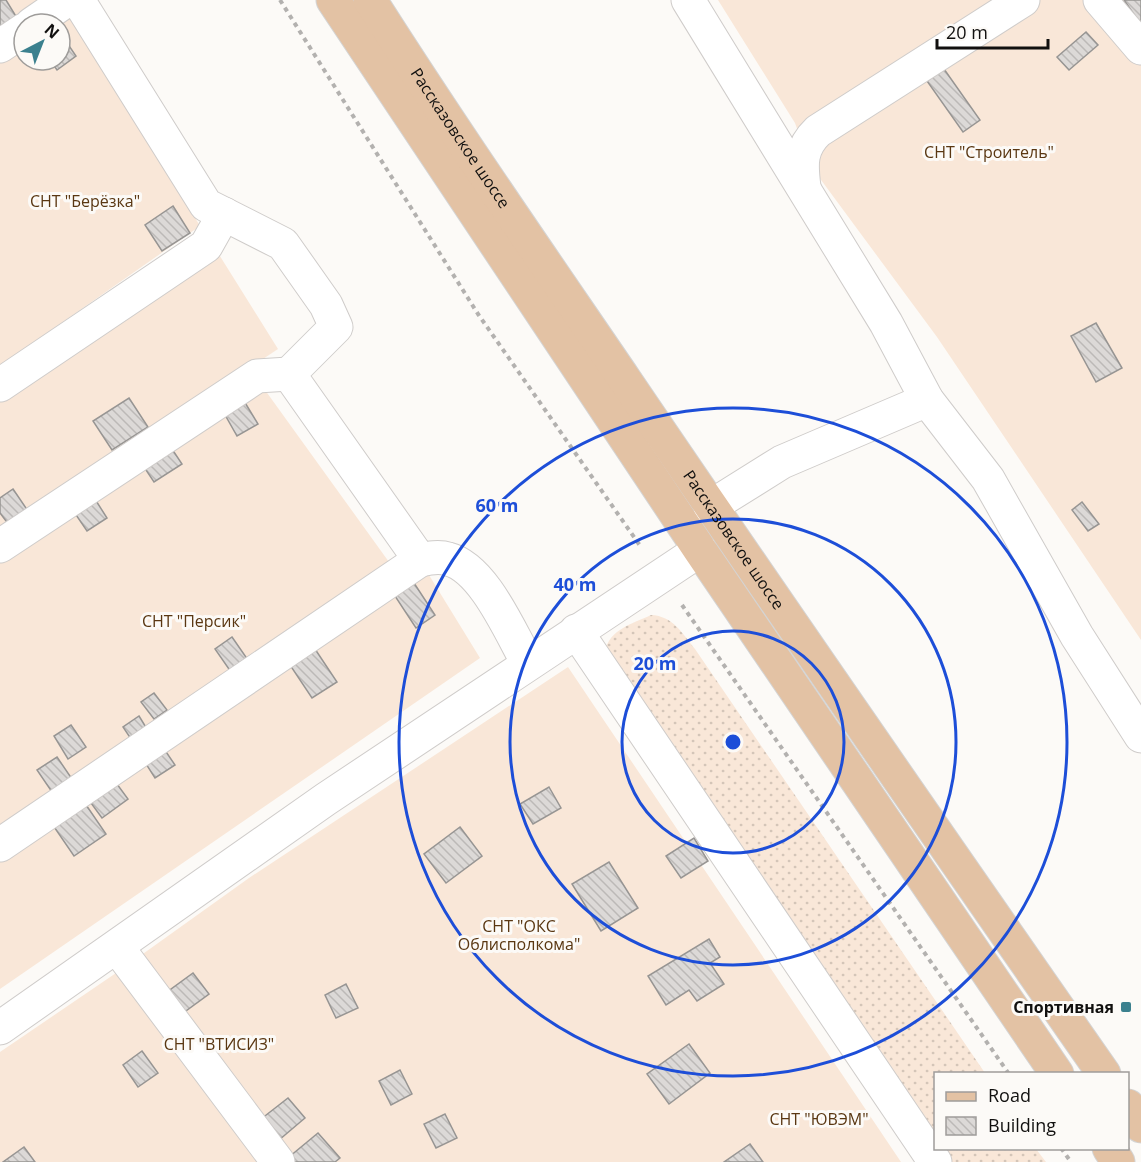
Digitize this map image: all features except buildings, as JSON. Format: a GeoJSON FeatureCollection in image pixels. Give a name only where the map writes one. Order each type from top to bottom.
{"type":"FeatureCollection","features":[{"type":"Feature","properties":{"kind":"main road","name":"Рассказовское шоссе"},"geometry":{"type":"LineString","coordinates":[[333,0],[700,550],[1056,1072]]}},
{"type":"Feature","properties":{"kind":"main road","name":"Рассказовское шоссе"},"geometry":{"type":"LineString","coordinates":[[370,0],[426,88],[711,507],[1103,1072]]}},
{"type":"Feature","properties":{"kind":"main road"},"geometry":{"type":"LineString","coordinates":[[1129,1108],[1141,1126]]}},
{"type":"Feature","properties":{"kind":"main road"},"geometry":{"type":"LineString","coordinates":[[1110,1150],[1119,1162]]}},
{"type":"Feature","properties":{"kind":"street"},"geometry":{"type":"LineString","coordinates":[[50,12],[67,0]]}},
{"type":"Feature","properties":{"kind":"street"},"geometry":{"type":"LineString","coordinates":[[0,546],[257,376],[289,374],[336,327],[326,305],[283,244],[206,205],[78,0]]}},
{"type":"Feature","properties":{"kind":"street"},"geometry":{"type":"LineString","coordinates":[[688,0],[886,323],[927,400],[988,479],[1077,636],[1141,736]]}},
{"type":"Feature","properties":{"kind":"street"},"geometry":{"type":"LineString","coordinates":[[804,187],[801,161],[807,141],[818,131],[1023,0]]}},
{"type":"Feature","properties":{"kind":"street"},"geometry":{"type":"LineString","coordinates":[[1100,0],[1141,48]]}},
{"type":"Feature","properties":{"kind":"street"},"geometry":{"type":"LineString","coordinates":[[0,385],[206,246],[224,214]]}},
{"type":"Feature","properties":{"kind":"street"},"geometry":{"type":"LineString","coordinates":[[289,374],[420,560]]}},
{"type":"Feature","properties":{"kind":"street"},"geometry":{"type":"LineString","coordinates":[[711,507],[782,462],[927,400]]}},
{"type":"Feature","properties":{"kind":"street"},"geometry":{"type":"LineString","coordinates":[[0,1029],[326,799],[700,550]]}},
{"type":"Feature","properties":{"kind":"street"},"geometry":{"type":"LineString","coordinates":[[0,845],[420,560],[449,559],[464,567],[482,583],[528,663]]}},
{"type":"Feature","properties":{"kind":"street"},"geometry":{"type":"LineString","coordinates":[[576,631],[935,1162]]}},
{"type":"Feature","properties":{"kind":"street"},"geometry":{"type":"LineString","coordinates":[[117,947],[278,1162]]}},
{"type":"Feature","properties":{"kind":"path"},"geometry":{"type":"LineString","coordinates":[[280,0],[478,314],[1008,1072]]}},
{"type":"Feature","properties":{"kind":"path"},"geometry":{"type":"LineString","coordinates":[[1062,1150],[1071,1162]]}},
{"type":"Feature","properties":{"kind":"green space","name":"СНТ \"Берёзка\""},"geometry":{"type":"Polygon","coordinates":[[[0,0],[64,0],[71,12],[12,12],[12,72],[72,72],[72,13],[200,226],[0,366],[0,0]]]}},
{"type":"Feature","properties":{"kind":"green space","name":"СНТ \"Строитель\""},"geometry":{"type":"Polygon","coordinates":[[[718,0],[1141,0],[1141,640],[937,337],[810,165],[795,123],[718,0]]]}},
{"type":"Feature","properties":{"kind":"green space","name":"СНТ \"Персик\""},"geometry":{"type":"Polygon","coordinates":[[[213,245],[278,349],[251,367],[265,390],[407,587],[429,575],[480,658],[0,989],[0,392],[213,245]]]}},
{"type":"Feature","properties":{"kind":"green space"},"geometry":{"type":"Polygon","coordinates":[[[651,615],[665,618],[681,631],[984,1072],[934,1072],[934,1143],[605,651],[612,637],[629,625],[651,615]]]}},
{"type":"Feature","properties":{"kind":"green space","name":"СНТ \"ОКС Облисполкома\""},"geometry":{"type":"Polygon","coordinates":[[[568,667],[901,1162],[0,1162],[0,1052],[249,878],[568,667]]]}},
{"type":"Feature","properties":{"kind":"green space"},"geometry":{"type":"Polygon","coordinates":[[[940,1150],[1037,1150],[1046,1162],[948,1162],[940,1150]]]}},
{"type":"Feature","properties":{"kind":"place","name":"Спортивная"},"geometry":{"type":"Point","coordinates":[1126,1007]}},
{"type":"Feature","properties":{"kind":"park label","name":"СНТ \"ВТИСИЗ\""},"geometry":{"type":"Point","coordinates":[219,1044]}},
{"type":"Feature","properties":{"kind":"park label","name":"СНТ \"ЮВЭМ\""},"geometry":{"type":"Point","coordinates":[819,1119]}}]}
